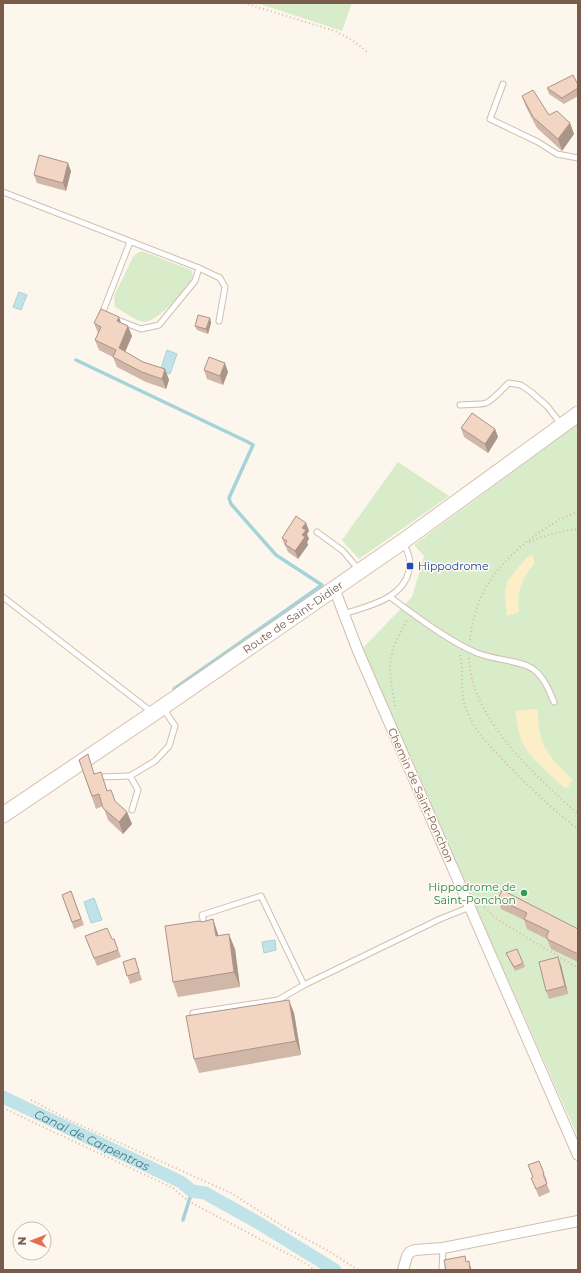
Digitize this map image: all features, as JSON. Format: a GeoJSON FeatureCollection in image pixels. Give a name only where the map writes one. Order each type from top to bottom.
{"type":"FeatureCollection","features":[{"type":"Feature","properties":{"kind":"main road","name":"Route de Saint-Didier"},"geometry":{"type":"LineString","coordinates":[[3,815],[402,542],[578,414]]}},
{"type":"Feature","properties":{"kind":"street","name":"Chemin de Saint-Ponchon"},"geometry":{"type":"LineString","coordinates":[[334,588],[358,651],[578,1155]]}},
{"type":"Feature","properties":{"kind":"street"},"geometry":{"type":"LineString","coordinates":[[403,1270],[407,1256],[410,1252],[420,1249],[443,1248],[578,1221]]}},
{"type":"Feature","properties":{"kind":"lane"},"geometry":{"type":"LineString","coordinates":[[503,84],[490,119],[538,142],[557,154],[578,158]]}},
{"type":"Feature","properties":{"kind":"lane"},"geometry":{"type":"LineString","coordinates":[[3,192],[200,268],[220,278],[224,287],[219,321]]}},
{"type":"Feature","properties":{"kind":"lane"},"geometry":{"type":"LineString","coordinates":[[130,242],[102,314],[141,329],[159,325],[195,281],[200,268]]}},
{"type":"Feature","properties":{"kind":"lane"},"geometry":{"type":"LineString","coordinates":[[460,405],[486,403],[494,398],[509,384],[521,385],[547,406],[562,425]]}},
{"type":"Feature","properties":{"kind":"lane"},"geometry":{"type":"LineString","coordinates":[[317,532],[343,551],[359,571]]}},
{"type":"Feature","properties":{"kind":"lane"},"geometry":{"type":"LineString","coordinates":[[344,614],[390,597],[402,586],[407,577],[410,566],[409,555],[402,542]]}},
{"type":"Feature","properties":{"kind":"lane"},"geometry":{"type":"LineString","coordinates":[[3,597],[158,710],[175,726],[169,746],[155,761],[130,776],[100,777]]}},
{"type":"Feature","properties":{"kind":"lane"},"geometry":{"type":"LineString","coordinates":[[390,597],[469,650],[492,658],[521,664],[532,668],[542,677],[554,702]]}},
{"type":"Feature","properties":{"kind":"lane"},"geometry":{"type":"LineString","coordinates":[[130,776],[138,790],[132,810]]}},
{"type":"Feature","properties":{"kind":"lane"},"geometry":{"type":"LineString","coordinates":[[207,933],[202,915],[260,896],[304,985]]}},
{"type":"Feature","properties":{"kind":"lane"},"geometry":{"type":"LineString","coordinates":[[193,1013],[278,1000],[304,985],[440,919],[470,907]]}},
{"type":"Feature","properties":{"kind":"lane"},"geometry":{"type":"LineString","coordinates":[[442,1270],[443,1248]]}},
{"type":"Feature","properties":{"kind":"path"},"geometry":{"type":"LineString","coordinates":[[244,3],[335,31],[355,42],[367,52]]}},
{"type":"Feature","properties":{"kind":"path"},"geometry":{"type":"LineString","coordinates":[[578,512],[546,528],[524,544],[503,565],[486,587],[475,612],[469,650],[470,671],[485,710],[491,721],[514,750],[544,783],[578,814]]}},
{"type":"Feature","properties":{"kind":"path"},"geometry":{"type":"LineString","coordinates":[[524,544],[550,534],[578,529]]}},
{"type":"Feature","properties":{"kind":"path"},"geometry":{"type":"LineString","coordinates":[[395,707],[390,665],[391,657],[394,645],[411,612]]}},
{"type":"Feature","properties":{"kind":"path"},"geometry":{"type":"LineString","coordinates":[[454,641],[461,659],[464,704],[467,714],[476,729],[533,790],[578,829]]}},
{"type":"Feature","properties":{"kind":"path"},"geometry":{"type":"LineString","coordinates":[[480,902],[493,916],[506,925],[578,968]]}},
{"type":"Feature","properties":{"kind":"path"},"geometry":{"type":"LineString","coordinates":[[31,1100],[71,1121],[230,1192],[281,1225],[332,1253],[358,1270]]}},
{"type":"Feature","properties":{"kind":"path"},"geometry":{"type":"LineString","coordinates":[[3,1108],[173,1188],[189,1202],[307,1264],[315,1270]]}},
{"type":"Feature","properties":{"kind":"green space"},"geometry":{"type":"Polygon","coordinates":[[[257,3],[352,3],[342,31],[257,3]]]}},
{"type":"Feature","properties":{"kind":"green space"},"geometry":{"type":"Polygon","coordinates":[[[142,251],[191,270],[193,274],[190,283],[172,304],[157,316],[145,322],[134,318],[115,307],[114,296],[133,257],[142,251]]]}},
{"type":"Feature","properties":{"kind":"green space","name":"Hippodrome de Saint-Ponchon"},"geometry":{"type":"Polygon","coordinates":[[[578,424],[578,1137],[361,650],[412,597],[424,556],[414,545],[578,424]]]}},
{"type":"Feature","properties":{"kind":"green space"},"geometry":{"type":"Polygon","coordinates":[[[398,462],[449,496],[359,559],[342,540],[398,462]]]}},
{"type":"Feature","properties":{"kind":"sand"},"geometry":{"type":"Polygon","coordinates":[[[532,554],[535,563],[523,580],[519,592],[519,612],[507,616],[505,593],[506,584],[527,557],[532,554]]]}},
{"type":"Feature","properties":{"kind":"sand"},"geometry":{"type":"Polygon","coordinates":[[[538,710],[540,733],[546,750],[573,780],[566,789],[531,756],[520,737],[515,711],[538,710]]]}},
{"type":"Feature","properties":{"kind":"water"},"geometry":{"type":"Polygon","coordinates":[[[19,292],[27,295],[21,310],[13,307],[19,292]]]}},
{"type":"Feature","properties":{"kind":"water"},"geometry":{"type":"Polygon","coordinates":[[[167,350],[177,354],[170,374],[160,371],[167,350]]]}},
{"type":"Feature","properties":{"kind":"water"},"geometry":{"type":"Polygon","coordinates":[[[94,898],[102,920],[91,923],[84,902],[94,898]]]}},
{"type":"Feature","properties":{"kind":"water"},"geometry":{"type":"Polygon","coordinates":[[[275,940],[276,950],[264,953],[262,942],[275,940]]]}},
{"type":"Feature","properties":{"kind":"building"},"geometry":{"type":"Polygon","coordinates":[[[573,75],[578,88],[562,98],[547,88],[573,75]]]}},
{"type":"Feature","properties":{"kind":"building"},"geometry":{"type":"Polygon","coordinates":[[[533,90],[549,115],[557,111],[570,123],[558,139],[533,117],[522,96],[533,90]]]}},
{"type":"Feature","properties":{"kind":"building"},"geometry":{"type":"Polygon","coordinates":[[[39,155],[68,163],[63,183],[34,175],[39,155]]]}},
{"type":"Feature","properties":{"kind":"building"},"geometry":{"type":"Polygon","coordinates":[[[101,309],[119,317],[117,321],[128,326],[119,348],[143,362],[165,369],[162,379],[142,372],[113,357],[116,350],[95,340],[101,327],[94,323],[101,309]]]}},
{"type":"Feature","properties":{"kind":"building"},"geometry":{"type":"Polygon","coordinates":[[[198,315],[210,318],[206,329],[195,326],[198,315]]]}},
{"type":"Feature","properties":{"kind":"building"},"geometry":{"type":"Polygon","coordinates":[[[209,357],[225,363],[220,376],[204,370],[209,357]]]}},
{"type":"Feature","properties":{"kind":"building"},"geometry":{"type":"Polygon","coordinates":[[[472,413],[495,429],[485,444],[461,428],[472,413]]]}},
{"type":"Feature","properties":{"kind":"building"},"geometry":{"type":"Polygon","coordinates":[[[296,516],[306,523],[302,528],[306,530],[302,535],[305,537],[295,551],[285,544],[287,541],[282,538],[296,516]]]}},
{"type":"Feature","properties":{"kind":"building"},"geometry":{"type":"Polygon","coordinates":[[[88,754],[94,774],[101,772],[107,791],[111,790],[115,801],[127,812],[119,822],[103,808],[99,794],[92,796],[79,760],[88,754]]]}},
{"type":"Feature","properties":{"kind":"building"},"geometry":{"type":"Polygon","coordinates":[[[502,890],[578,929],[578,954],[547,939],[549,931],[524,919],[527,913],[498,899],[502,890]]]}},
{"type":"Feature","properties":{"kind":"building"},"geometry":{"type":"Polygon","coordinates":[[[71,891],[81,919],[72,922],[62,895],[71,891]]]}},
{"type":"Feature","properties":{"kind":"building"},"geometry":{"type":"Polygon","coordinates":[[[213,919],[216,936],[229,934],[234,972],[173,982],[165,926],[199,921],[202,922],[213,919]]]}},
{"type":"Feature","properties":{"kind":"building"},"geometry":{"type":"Polygon","coordinates":[[[107,928],[112,939],[114,939],[118,950],[94,958],[85,936],[107,928]]]}},
{"type":"Feature","properties":{"kind":"building"},"geometry":{"type":"Polygon","coordinates":[[[517,949],[523,963],[514,967],[506,953],[517,949]]]}},
{"type":"Feature","properties":{"kind":"building"},"geometry":{"type":"Polygon","coordinates":[[[558,957],[565,986],[546,991],[539,962],[558,957]]]}},
{"type":"Feature","properties":{"kind":"building"},"geometry":{"type":"Polygon","coordinates":[[[135,958],[139,972],[127,976],[123,962],[135,958]]]}},
{"type":"Feature","properties":{"kind":"building"},"geometry":{"type":"Polygon","coordinates":[[[289,1000],[296,1041],[194,1059],[186,1016],[289,1000]]]}},
{"type":"Feature","properties":{"kind":"building"},"geometry":{"type":"Polygon","coordinates":[[[539,1161],[547,1184],[536,1189],[531,1178],[533,1177],[528,1165],[539,1161]]]}},
{"type":"Feature","properties":{"kind":"building"},"geometry":{"type":"Polygon","coordinates":[[[465,1256],[466,1262],[469,1261],[470,1270],[446,1270],[444,1260],[465,1256]]]}},
{"type":"Feature","properties":{"kind":"waterway"},"geometry":{"type":"LineString","coordinates":[[76,360],[253,445],[229,498],[231,504],[276,555],[322,585],[174,689]]}},
{"type":"Feature","properties":{"kind":"waterway","name":"Canal de Carpentras"},"geometry":{"type":"LineString","coordinates":[[3,1097],[181,1182],[192,1191],[205,1193],[257,1222],[335,1270]]}},
{"type":"Feature","properties":{"kind":"waterway"},"geometry":{"type":"LineString","coordinates":[[183,1220],[192,1191]]}},
{"type":"Feature","properties":{"kind":"place","name":"Hippodrome"},"geometry":{"type":"Point","coordinates":[410,566]}},
{"type":"Feature","properties":{"kind":"place","name":"Hippodrome de Saint-Ponchon"},"geometry":{"type":"Point","coordinates":[524,893]}}]}
